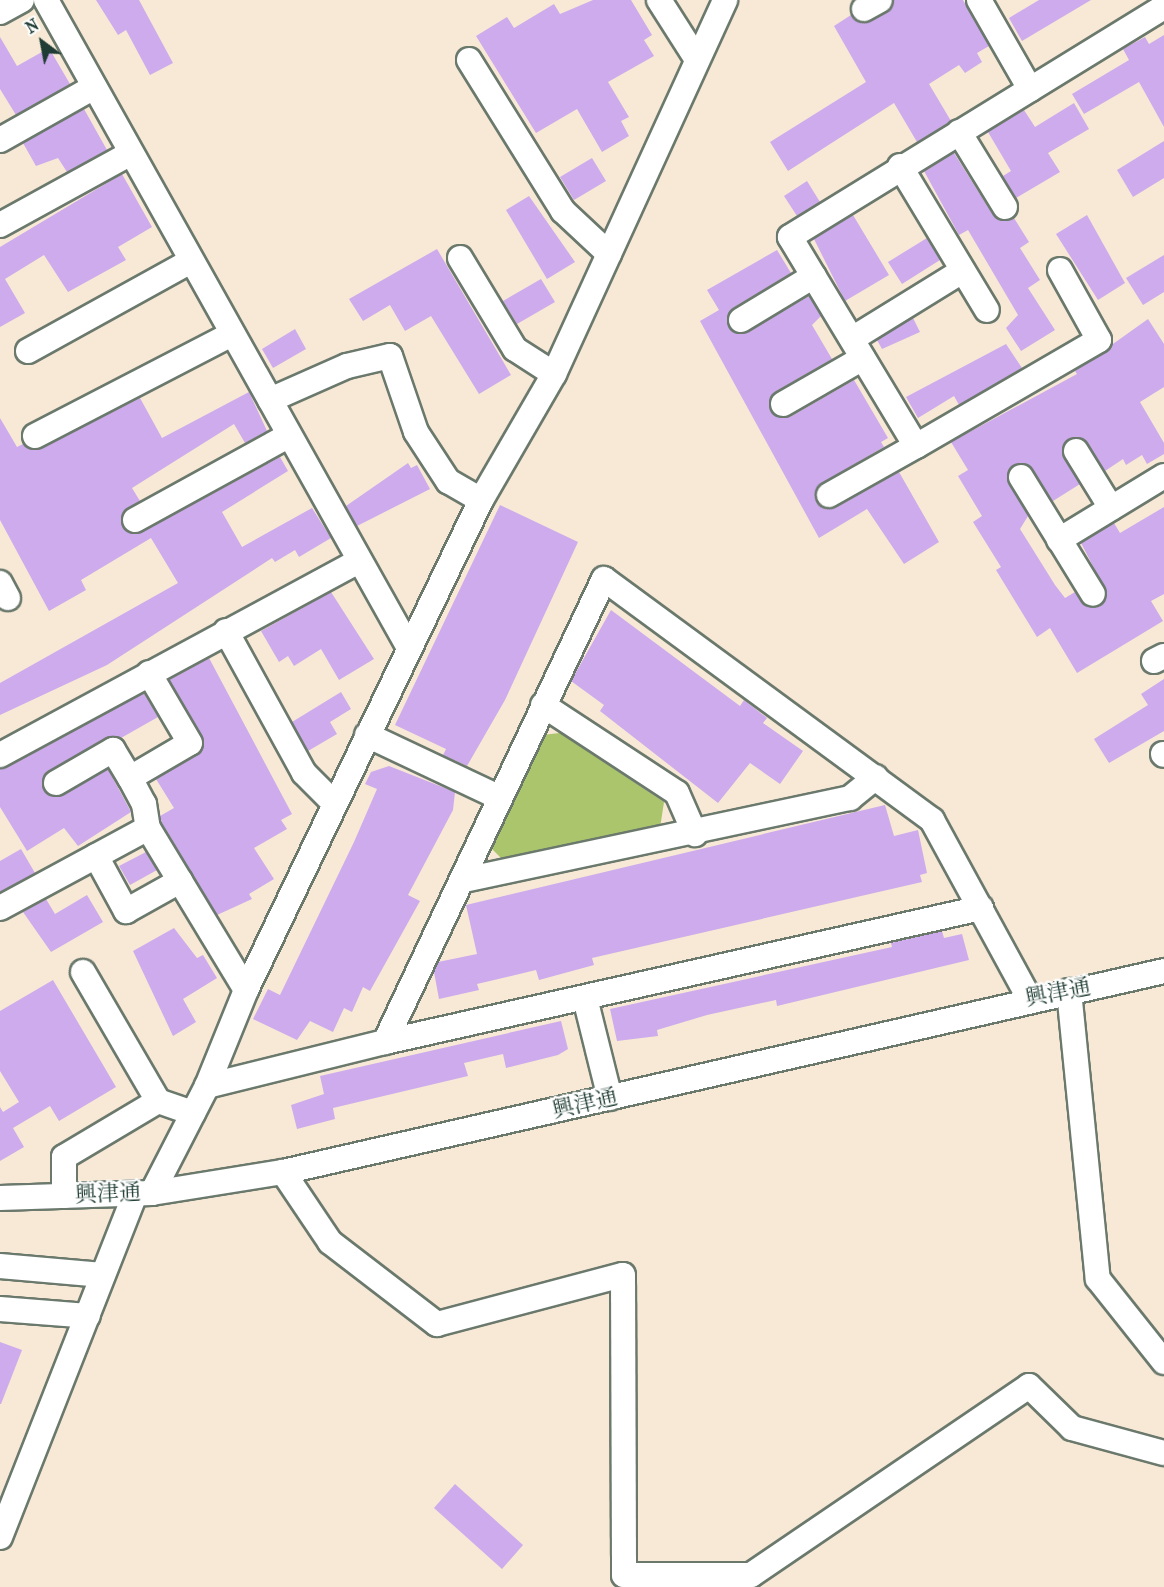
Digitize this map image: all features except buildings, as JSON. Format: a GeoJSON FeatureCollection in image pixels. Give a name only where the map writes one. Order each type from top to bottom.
{"type":"FeatureCollection","features":[{"type":"Feature","properties":{"kind":"street"},"geometry":{"type":"LineString","coordinates":[[0,12],[22,0]]}},
{"type":"Feature","properties":{"kind":"street"},"geometry":{"type":"LineString","coordinates":[[659,0],[696,58]]}},
{"type":"Feature","properties":{"kind":"street"},"geometry":{"type":"LineString","coordinates":[[0,1537],[104,1275],[144,1193],[207,1086],[246,990],[481,500],[554,374],[696,58],[725,0]]}},
{"type":"Feature","properties":{"kind":"street"},"geometry":{"type":"LineString","coordinates":[[979,0],[1030,88]]}},
{"type":"Feature","properties":{"kind":"street"},"geometry":{"type":"LineString","coordinates":[[52,2],[129,154],[409,648]]}},
{"type":"Feature","properties":{"kind":"street"},"geometry":{"type":"LineString","coordinates":[[916,446],[790,237],[900,166],[1164,8]]}},
{"type":"Feature","properties":{"kind":"street"},"geometry":{"type":"LineString","coordinates":[[469,60],[563,211],[609,255]]}},
{"type":"Feature","properties":{"kind":"street"},"geometry":{"type":"LineString","coordinates":[[0,140],[94,87]]}},
{"type":"Feature","properties":{"kind":"street"},"geometry":{"type":"LineString","coordinates":[[959,132],[1005,207]]}},
{"type":"Feature","properties":{"kind":"street"},"geometry":{"type":"LineString","coordinates":[[0,225],[129,154]]}},
{"type":"Feature","properties":{"kind":"street"},"geometry":{"type":"LineString","coordinates":[[900,166],[987,310]]}},
{"type":"Feature","properties":{"kind":"street"},"geometry":{"type":"LineString","coordinates":[[460,258],[515,350],[554,374]]}},
{"type":"Feature","properties":{"kind":"street"},"geometry":{"type":"LineString","coordinates":[[28,351],[189,262]]}},
{"type":"Feature","properties":{"kind":"street"},"geometry":{"type":"LineString","coordinates":[[829,495],[1099,340],[1060,270]]}},
{"type":"Feature","properties":{"kind":"street"},"geometry":{"type":"LineString","coordinates":[[783,404],[962,271]]}},
{"type":"Feature","properties":{"kind":"street"},"geometry":{"type":"LineString","coordinates":[[741,320],[814,276]]}},
{"type":"Feature","properties":{"kind":"street"},"geometry":{"type":"LineString","coordinates":[[35,436],[232,334]]}},
{"type":"Feature","properties":{"kind":"street"},"geometry":{"type":"LineString","coordinates":[[270,400],[347,366],[390,356],[416,432],[448,481],[481,500]]}},
{"type":"Feature","properties":{"kind":"street"},"geometry":{"type":"LineString","coordinates":[[135,520],[288,436]]}},
{"type":"Feature","properties":{"kind":"street"},"geometry":{"type":"LineString","coordinates":[[1076,451],[1111,508]]}},
{"type":"Feature","properties":{"kind":"street"},"geometry":{"type":"LineString","coordinates":[[1059,540],[1164,476]]}},
{"type":"Feature","properties":{"kind":"street"},"geometry":{"type":"LineString","coordinates":[[1021,477],[1093,594]]}},
{"type":"Feature","properties":{"kind":"street"},"geometry":{"type":"LineString","coordinates":[[0,755],[359,561]]}},
{"type":"Feature","properties":{"kind":"street"},"geometry":{"type":"LineString","coordinates":[[385,1042],[464,880],[543,705],[604,579],[932,820],[1029,998]]}},
{"type":"Feature","properties":{"kind":"street"},"geometry":{"type":"LineString","coordinates":[[226,631],[304,772],[334,803]]}},
{"type":"Feature","properties":{"kind":"street"},"geometry":{"type":"LineString","coordinates":[[130,778],[190,743],[149,673]]}},
{"type":"Feature","properties":{"kind":"street"},"geometry":{"type":"LineString","coordinates":[[543,705],[677,794],[695,834]]}},
{"type":"Feature","properties":{"kind":"street"},"geometry":{"type":"LineString","coordinates":[[367,735],[500,798]]}},
{"type":"Feature","properties":{"kind":"street"},"geometry":{"type":"LineString","coordinates":[[56,783],[113,750],[144,804],[148,828],[246,990]]}},
{"type":"Feature","properties":{"kind":"street"},"geometry":{"type":"LineString","coordinates":[[464,880],[695,834],[850,798],[876,777]]}},
{"type":"Feature","properties":{"kind":"street"},"geometry":{"type":"LineString","coordinates":[[0,908],[148,828]]}},
{"type":"Feature","properties":{"kind":"street"},"geometry":{"type":"LineString","coordinates":[[96,856],[126,911],[180,881]]}},
{"type":"Feature","properties":{"kind":"street"},"geometry":{"type":"LineString","coordinates":[[207,1086],[385,1042],[981,908]]}},
{"type":"Feature","properties":{"kind":"street","name":"興津通"},"geometry":{"type":"LineString","coordinates":[[0,1198],[144,1193],[283,1172],[610,1098],[1029,998],[1164,971]]}},
{"type":"Feature","properties":{"kind":"street"},"geometry":{"type":"LineString","coordinates":[[83,972],[158,1101],[193,1113]]}},
{"type":"Feature","properties":{"kind":"street"},"geometry":{"type":"LineString","coordinates":[[1069,991],[1098,1280],[1164,1362]]}},
{"type":"Feature","properties":{"kind":"street"},"geometry":{"type":"LineString","coordinates":[[585,998],[610,1098]]}},
{"type":"Feature","properties":{"kind":"street"},"geometry":{"type":"LineString","coordinates":[[64,1197],[64,1157],[158,1101]]}},
{"type":"Feature","properties":{"kind":"street"},"geometry":{"type":"LineString","coordinates":[[283,1172],[330,1242],[437,1324],[623,1275],[621,1581],[750,1575],[1029,1386],[1072,1428],[1164,1453]]}},
{"type":"Feature","properties":{"kind":"street"},"geometry":{"type":"LineString","coordinates":[[0,1266],[104,1275]]}},
{"type":"Feature","properties":{"kind":"street"},"geometry":{"type":"LineString","coordinates":[[0,1309],[88,1316]]}},
{"type":"Feature","properties":{"kind":"green space"},"geometry":{"type":"Polygon","coordinates":[[[560,733],[664,802],[660,828],[505,862],[490,847],[542,735],[560,733]]]}}]}
